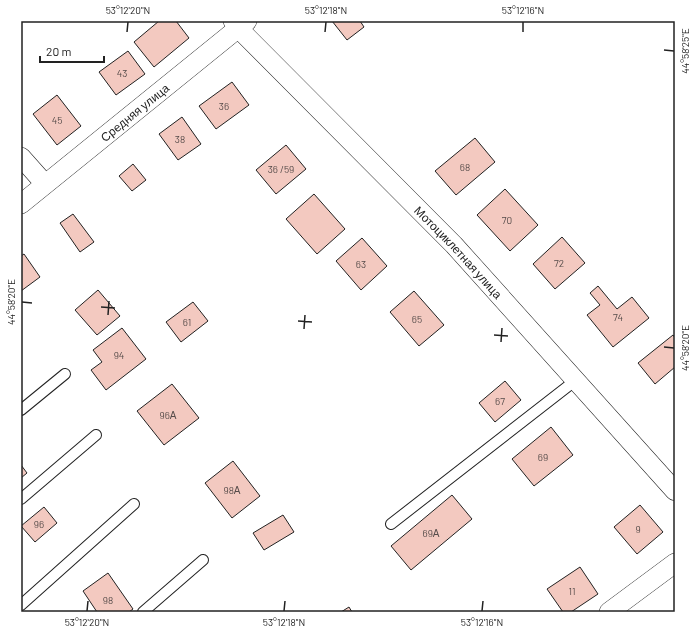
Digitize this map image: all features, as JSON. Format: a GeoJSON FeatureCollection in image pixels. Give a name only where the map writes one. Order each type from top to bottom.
{"type":"FeatureCollection","features":[{"type":"Feature","properties":{"kind":"street","name":"Средняя улица"},"geometry":{"type":"LineString","coordinates":[[21,204],[239,23]]}},
{"type":"Feature","properties":{"kind":"street","name":"Мотоциклетная улица"},"geometry":{"type":"LineString","coordinates":[[239,23],[454,245],[675,491]]}},
{"type":"Feature","properties":{"kind":"street"},"geometry":{"type":"LineString","coordinates":[[21,157],[45,184]]}},
{"type":"Feature","properties":{"kind":"street"},"geometry":{"type":"LineString","coordinates":[[609,612],[675,563]]}},
{"type":"Feature","properties":{"kind":"lane"},"geometry":{"type":"LineString","coordinates":[[21,410],[64,374]]}},
{"type":"Feature","properties":{"kind":"lane"},"geometry":{"type":"LineString","coordinates":[[391,524],[576,380]]}},
{"type":"Feature","properties":{"kind":"lane"},"geometry":{"type":"LineString","coordinates":[[21,499],[96,435]]}},
{"type":"Feature","properties":{"kind":"lane"},"geometry":{"type":"LineString","coordinates":[[21,605],[134,504]]}},
{"type":"Feature","properties":{"kind":"lane"},"geometry":{"type":"LineString","coordinates":[[143,612],[203,560]]}},
{"type":"Feature","properties":{"kind":"building"},"geometry":{"type":"Polygon","coordinates":[[[159,21],[176,21],[189,38],[154,67],[134,42],[159,21]]]}},
{"type":"Feature","properties":{"kind":"building"},"geometry":{"type":"Polygon","coordinates":[[[332,21],[360,21],[364,27],[347,40],[332,21]]]}},
{"type":"Feature","properties":{"kind":"building"},"geometry":{"type":"Polygon","coordinates":[[[128,51],[145,74],[116,95],[99,72],[128,51]]]}},
{"type":"Feature","properties":{"kind":"building"},"geometry":{"type":"Polygon","coordinates":[[[232,82],[249,105],[216,129],[199,106],[232,82]]]}},
{"type":"Feature","properties":{"kind":"building"},"geometry":{"type":"Polygon","coordinates":[[[57,95],[81,126],[57,145],[33,114],[57,95]]]}},
{"type":"Feature","properties":{"kind":"building"},"geometry":{"type":"Polygon","coordinates":[[[182,117],[201,144],[178,160],[159,134],[182,117]]]}},
{"type":"Feature","properties":{"kind":"building"},"geometry":{"type":"Polygon","coordinates":[[[475,138],[495,162],[456,195],[435,171],[475,138]]]}},
{"type":"Feature","properties":{"kind":"building"},"geometry":{"type":"Polygon","coordinates":[[[286,145],[306,169],[276,194],[256,170],[286,145]]]}},
{"type":"Feature","properties":{"kind":"building"},"geometry":{"type":"Polygon","coordinates":[[[133,164],[146,180],[132,191],[119,176],[133,164]]]}},
{"type":"Feature","properties":{"kind":"building"},"geometry":{"type":"Polygon","coordinates":[[[505,189],[538,225],[510,251],[477,215],[505,189]]]}},
{"type":"Feature","properties":{"kind":"building"},"geometry":{"type":"Polygon","coordinates":[[[314,194],[345,229],[317,254],[286,219],[314,194]]]}},
{"type":"Feature","properties":{"kind":"building"},"geometry":{"type":"Polygon","coordinates":[[[73,214],[94,242],[80,252],[60,223],[73,214]]]}},
{"type":"Feature","properties":{"kind":"building"},"geometry":{"type":"Polygon","coordinates":[[[562,237],[585,263],[555,289],[533,264],[562,237]]]}},
{"type":"Feature","properties":{"kind":"building"},"geometry":{"type":"Polygon","coordinates":[[[362,238],[387,266],[361,290],[336,261],[362,238]]]}},
{"type":"Feature","properties":{"kind":"building"},"geometry":{"type":"Polygon","coordinates":[[[24,254],[40,277],[21,291],[21,256],[24,254]]]}},
{"type":"Feature","properties":{"kind":"building"},"geometry":{"type":"Polygon","coordinates":[[[598,286],[617,309],[632,297],[649,318],[613,347],[587,315],[600,305],[590,293],[598,286]]]}},
{"type":"Feature","properties":{"kind":"building"},"geometry":{"type":"Polygon","coordinates":[[[98,290],[120,316],[97,335],[75,310],[98,290]]]}},
{"type":"Feature","properties":{"kind":"building"},"geometry":{"type":"Polygon","coordinates":[[[414,291],[444,325],[419,346],[390,312],[414,291]]]}},
{"type":"Feature","properties":{"kind":"building"},"geometry":{"type":"Polygon","coordinates":[[[193,302],[208,321],[181,342],[166,322],[193,302]]]}},
{"type":"Feature","properties":{"kind":"building"},"geometry":{"type":"Polygon","coordinates":[[[122,328],[146,359],[106,390],[91,370],[102,362],[93,350],[122,328]]]}},
{"type":"Feature","properties":{"kind":"building"},"geometry":{"type":"Polygon","coordinates":[[[673,335],[675,338],[675,367],[655,384],[638,363],[673,335]]]}},
{"type":"Feature","properties":{"kind":"building"},"geometry":{"type":"Polygon","coordinates":[[[505,381],[521,400],[495,422],[479,403],[505,381]]]}},
{"type":"Feature","properties":{"kind":"building"},"geometry":{"type":"Polygon","coordinates":[[[172,384],[199,418],[164,445],[137,411],[172,384]]]}},
{"type":"Feature","properties":{"kind":"building"},"geometry":{"type":"Polygon","coordinates":[[[551,427],[573,455],[534,486],[512,459],[551,427]]]}},
{"type":"Feature","properties":{"kind":"building"},"geometry":{"type":"Polygon","coordinates":[[[233,461],[260,496],[232,518],[205,483],[233,461]]]}},
{"type":"Feature","properties":{"kind":"building"},"geometry":{"type":"Polygon","coordinates":[[[21,465],[27,473],[21,478],[21,465]]]}},
{"type":"Feature","properties":{"kind":"building"},"geometry":{"type":"Polygon","coordinates":[[[452,495],[472,519],[411,570],[391,546],[452,495]]]}},
{"type":"Feature","properties":{"kind":"building"},"geometry":{"type":"Polygon","coordinates":[[[640,505],[663,532],[637,554],[614,527],[640,505]]]}},
{"type":"Feature","properties":{"kind":"building"},"geometry":{"type":"Polygon","coordinates":[[[44,507],[57,523],[35,542],[21,526],[44,507]]]}},
{"type":"Feature","properties":{"kind":"building"},"geometry":{"type":"Polygon","coordinates":[[[283,515],[294,532],[264,550],[253,533],[283,515]]]}},
{"type":"Feature","properties":{"kind":"building"},"geometry":{"type":"Polygon","coordinates":[[[580,567],[598,594],[571,612],[563,612],[547,589],[580,567]]]}},
{"type":"Feature","properties":{"kind":"building"},"geometry":{"type":"Polygon","coordinates":[[[108,573],[133,609],[129,612],[97,612],[83,591],[108,573]]]}},
{"type":"Feature","properties":{"kind":"building"},"geometry":{"type":"Polygon","coordinates":[[[349,607],[352,612],[341,612],[349,607]]]}}]}
